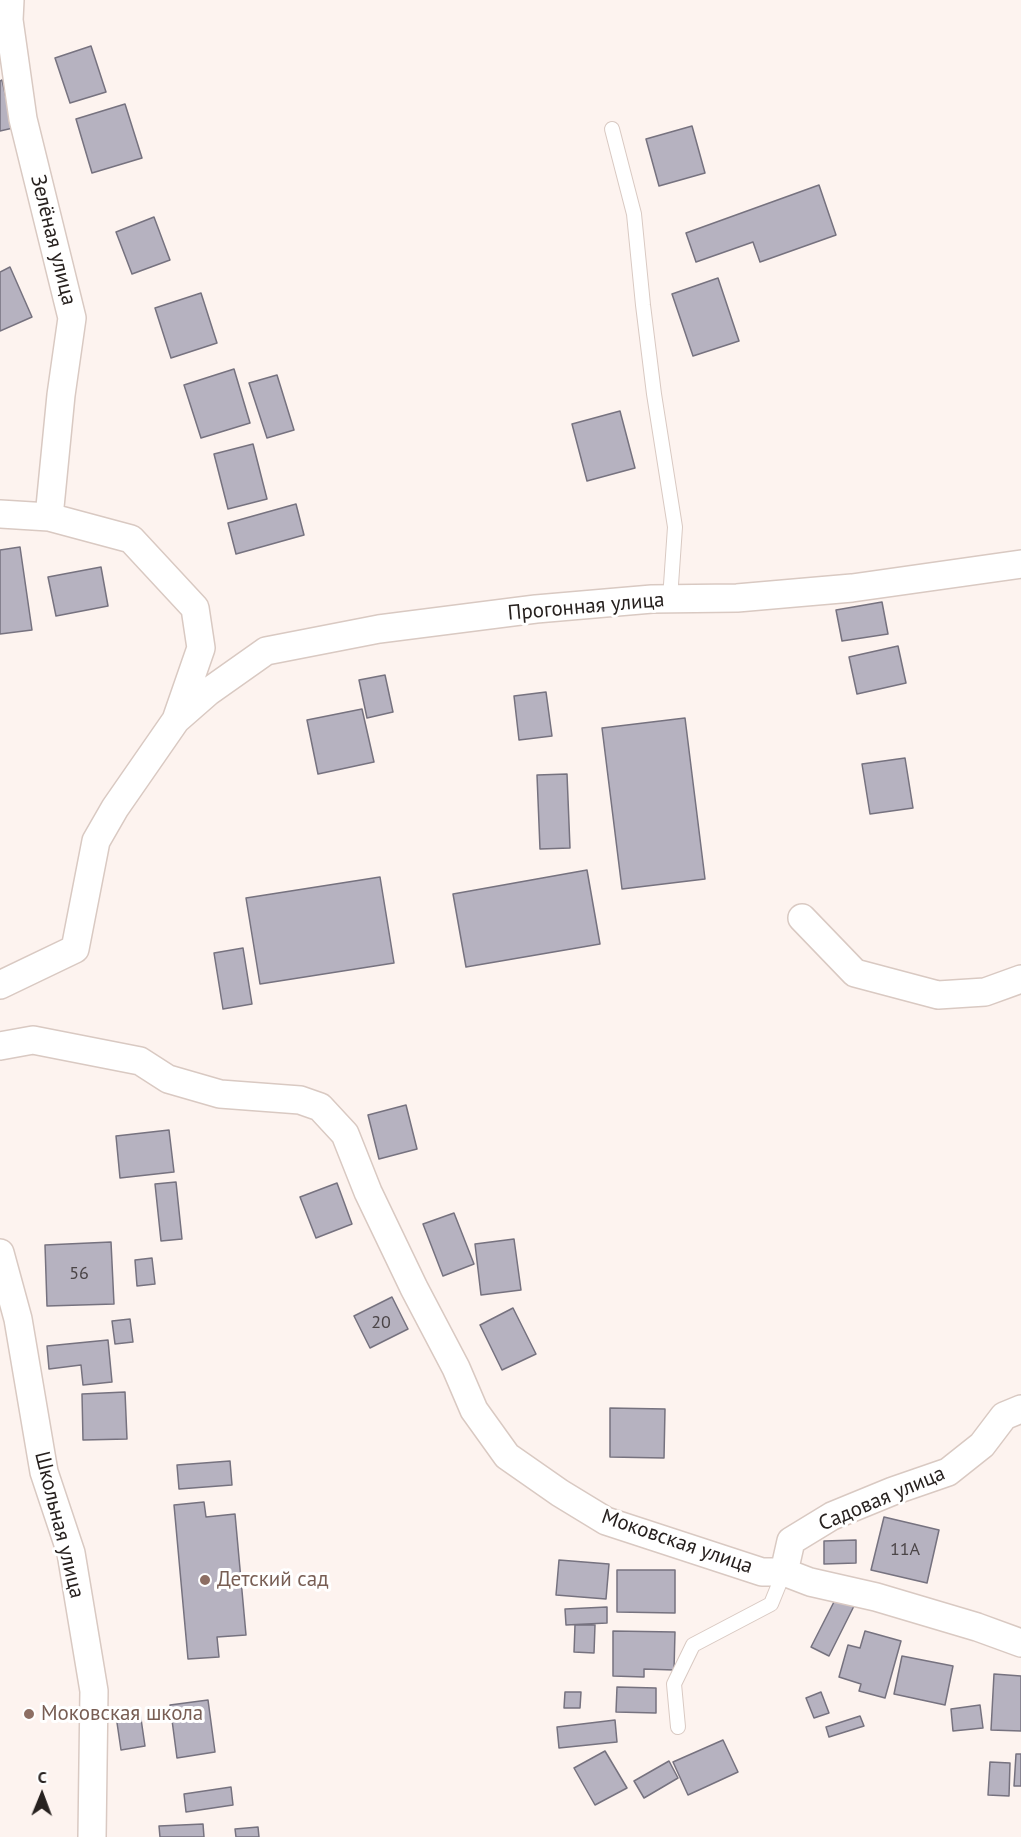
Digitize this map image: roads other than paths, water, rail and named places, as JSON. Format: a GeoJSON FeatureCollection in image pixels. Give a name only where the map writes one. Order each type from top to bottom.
{"type":"FeatureCollection","features":[{"type":"Feature","properties":{"kind":"street","name":"Зелёная улица"},"geometry":{"type":"LineString","coordinates":[[10,0],[9,20],[23,119],[72,318],[61,395],[49,517]]}},
{"type":"Feature","properties":{"kind":"street"},"geometry":{"type":"LineString","coordinates":[[0,514],[49,517],[131,539],[195,608],[201,648],[176,720],[96,841],[75,949],[0,985]]}},
{"type":"Feature","properties":{"kind":"street","name":"Прогонная улица"},"geometry":{"type":"LineString","coordinates":[[176,720],[208,692],[266,651],[380,629],[536,609],[670,599],[737,598],[852,588],[1021,564]]}},
{"type":"Feature","properties":{"kind":"street"},"geometry":{"type":"LineString","coordinates":[[802,918],[855,973],[938,995],[985,992],[1021,979]]}},
{"type":"Feature","properties":{"kind":"street","name":"Моковская улица"},"geometry":{"type":"LineString","coordinates":[[0,1046],[33,1040],[140,1062],[168,1079],[220,1094],[300,1100],[320,1107],[345,1134],[368,1192],[456,1368],[474,1410],[507,1456],[560,1493],[606,1521],[762,1572],[784,1572],[810,1582],[876,1597],[978,1627],[1021,1643]]}},
{"type":"Feature","properties":{"kind":"street","name":"Школьная улица"},"geometry":{"type":"LineString","coordinates":[[0,1253],[18,1319],[44,1472],[71,1553],[94,1691],[92,1837]]}},
{"type":"Feature","properties":{"kind":"street","name":"Садовая улица"},"geometry":{"type":"LineString","coordinates":[[784,1572],[791,1541],[832,1516],[948,1472],[982,1445],[1004,1416],[1021,1409]]}},
{"type":"Feature","properties":{"kind":"lane"},"geometry":{"type":"LineString","coordinates":[[612,129],[634,214],[652,383],[675,527],[670,599]]}},
{"type":"Feature","properties":{"kind":"lane"},"geometry":{"type":"LineString","coordinates":[[678,1727],[674,1684],[693,1645],[771,1604],[784,1572]]}},
{"type":"Feature","properties":{"kind":"place","name":"Детский сад"},"geometry":{"type":"Point","coordinates":[205,1580]}},
{"type":"Feature","properties":{"kind":"place","name":"Моковская школа"},"geometry":{"type":"Point","coordinates":[29,1714]}}]}
